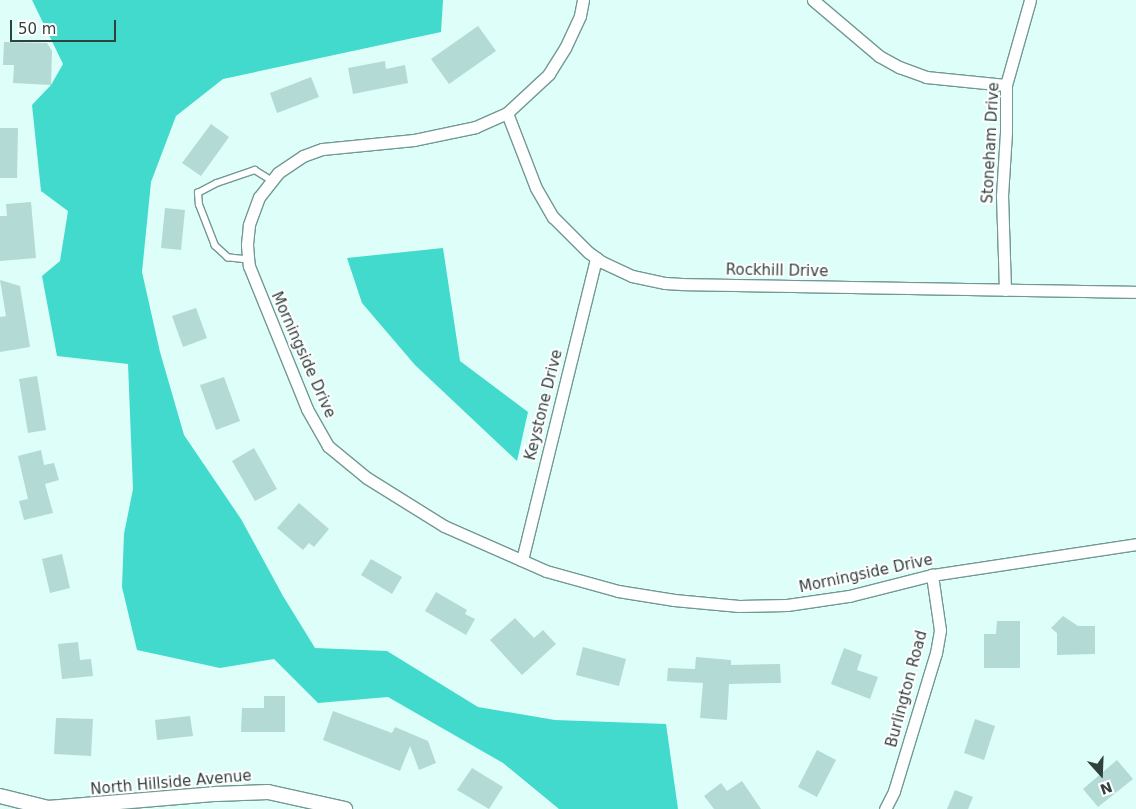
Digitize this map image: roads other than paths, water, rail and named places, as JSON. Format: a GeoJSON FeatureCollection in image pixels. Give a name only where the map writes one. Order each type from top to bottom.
{"type":"FeatureCollection","features":[{"type":"Feature","properties":{"kind":"street","name":"Morningside Drive"},"geometry":{"type":"LineString","coordinates":[[582,0],[580,16],[550,74],[528,96],[507,113],[476,127],[414,140],[322,149],[294,160],[271,180],[259,197],[251,215],[247,245],[252,276],[307,409],[328,446],[367,478],[444,526],[546,571],[618,591],[674,600],[739,606],[787,605],[849,596],[932,574],[1136,544]]}},
{"type":"Feature","properties":{"kind":"street"},"geometry":{"type":"LineString","coordinates":[[813,0],[879,56],[900,67],[926,77],[1006,85]]}},
{"type":"Feature","properties":{"kind":"street","name":"Stoneham Drive"},"geometry":{"type":"LineString","coordinates":[[1005,290],[1002,196],[1006,132],[1006,85],[1030,0]]}},
{"type":"Feature","properties":{"kind":"street","name":"Rockhill Drive"},"geometry":{"type":"LineString","coordinates":[[507,113],[544,203],[563,230],[596,258],[632,276],[665,283],[1136,292]]}},
{"type":"Feature","properties":{"kind":"street","name":"Keystone Drive"},"geometry":{"type":"LineString","coordinates":[[522,560],[596,258]]}},
{"type":"Feature","properties":{"kind":"street","name":"Burlington Road"},"geometry":{"type":"LineString","coordinates":[[885,809],[894,791],[936,653],[940,630],[932,574]]}},
{"type":"Feature","properties":{"kind":"street","name":"North Hillside Avenue"},"geometry":{"type":"LineString","coordinates":[[0,796],[48,808],[216,794],[268,792],[300,803],[345,809]]}},
{"type":"Feature","properties":{"kind":"lane"},"geometry":{"type":"LineString","coordinates":[[248,260],[228,258],[215,246],[199,205],[198,193],[216,183],[255,170],[271,180]]}}]}
